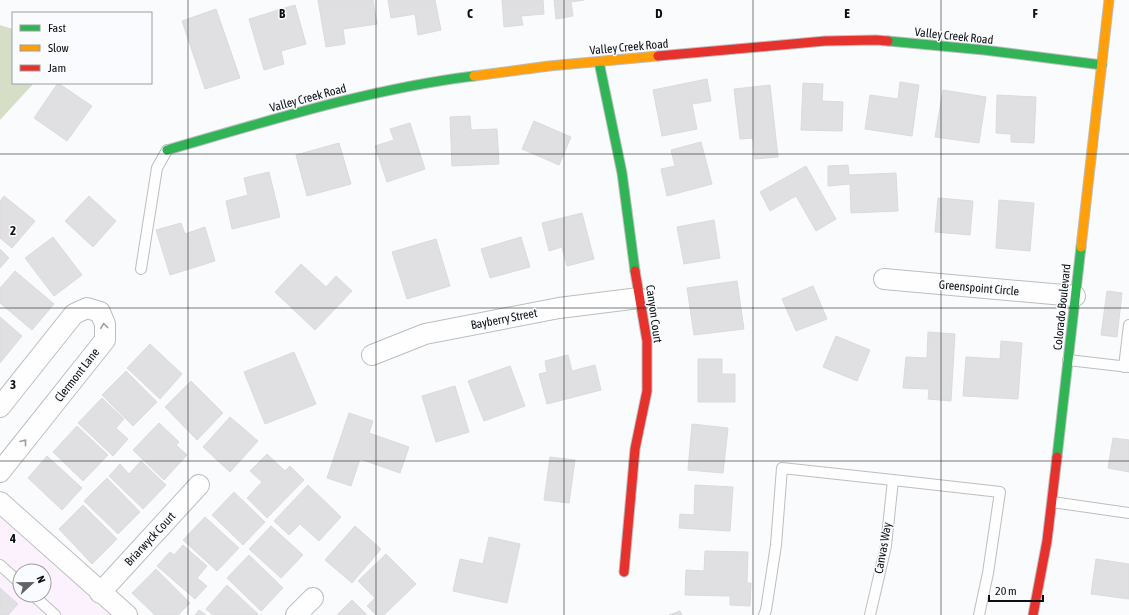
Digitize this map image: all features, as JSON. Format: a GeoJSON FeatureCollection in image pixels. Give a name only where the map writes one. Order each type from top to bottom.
{"type":"FeatureCollection","features":[{"type":"Feature","properties":{"kind":"street","name":"Colorado Boulevard"},"geometry":{"type":"LineString","coordinates":[[1034,615],[1052,502],[1109,0]]}},
{"type":"Feature","properties":{"kind":"street","name":"Valley Creek Road"},"geometry":{"type":"LineString","coordinates":[[167,150],[285,116],[376,93],[463,76],[549,66],[825,41],[876,40],[984,50],[1102,65]]}},
{"type":"Feature","properties":{"kind":"street","name":"Canyon Court"},"geometry":{"type":"LineString","coordinates":[[599,62],[622,173],[647,341],[647,391],[635,449],[624,572]]}},
{"type":"Feature","properties":{"kind":"street","name":"Greenspoint Circle"},"geometry":{"type":"LineString","coordinates":[[884,279],[1075,296]]}},
{"type":"Feature","properties":{"kind":"street","name":"Bayberry Street"},"geometry":{"type":"LineString","coordinates":[[372,355],[425,334],[559,308],[640,298]]}},
{"type":"Feature","properties":{"kind":"street","name":"Clermont Lane"},"geometry":{"type":"LineString","coordinates":[[0,407],[74,314],[87,308],[100,312],[105,324],[104,340],[0,472]]}},
{"type":"Feature","properties":{"kind":"street","name":"Briarwyck Court"},"geometry":{"type":"LineString","coordinates":[[100,593],[199,485]]}},
{"type":"Feature","properties":{"kind":"street"},"geometry":{"type":"LineString","coordinates":[[0,502],[126,615]]}},
{"type":"Feature","properties":{"kind":"street"},"geometry":{"type":"LineString","coordinates":[[296,615],[313,598]]}},
{"type":"Feature","properties":{"kind":"lane"},"geometry":{"type":"LineString","coordinates":[[141,269],[157,168],[167,150]]}},
{"type":"Feature","properties":{"kind":"lane"},"geometry":{"type":"LineString","coordinates":[[1068,360],[1127,367],[1129,325]]}},
{"type":"Feature","properties":{"kind":"lane"},"geometry":{"type":"LineString","coordinates":[[764,615],[776,545],[782,468],[1000,492],[988,572],[979,615]]}},
{"type":"Feature","properties":{"kind":"lane","name":"Canvas Way"},"geometry":{"type":"LineString","coordinates":[[870,615],[886,546],[893,480]]}},
{"type":"Feature","properties":{"kind":"lane"},"geometry":{"type":"LineString","coordinates":[[1052,502],[1129,513]]}},
{"type":"Feature","properties":{"kind":"lane"},"geometry":{"type":"LineString","coordinates":[[0,565],[12,576]]}},
{"type":"Feature","properties":{"kind":"lane"},"geometry":{"type":"LineString","coordinates":[[42,603],[55,615]]}},
{"type":"Feature","properties":{"kind":"shaded area"},"geometry":{"type":"Polygon","coordinates":[[[0,502],[127,615],[0,615],[0,502]]]}},
{"type":"Feature","properties":{"kind":"green space"},"geometry":{"type":"Polygon","coordinates":[[[0,25],[12,29],[12,84],[33,84],[0,120],[0,25]]]}},
{"type":"Feature","properties":{"kind":"building"},"geometry":{"type":"Polygon","coordinates":[[[318,0],[373,0],[377,24],[343,29],[345,44],[326,47],[318,0]]]}},
{"type":"Feature","properties":{"kind":"building"},"geometry":{"type":"Polygon","coordinates":[[[388,0],[435,0],[441,30],[418,35],[415,14],[391,18],[388,0]]]}},
{"type":"Feature","properties":{"kind":"building"},"geometry":{"type":"Polygon","coordinates":[[[502,0],[543,0],[544,14],[521,16],[523,25],[504,27],[502,0]]]}},
{"type":"Feature","properties":{"kind":"building"},"geometry":{"type":"Polygon","coordinates":[[[554,0],[584,0],[571,2],[573,16],[556,19],[554,0]]]}},
{"type":"Feature","properties":{"kind":"building"},"geometry":{"type":"Polygon","coordinates":[[[295,5],[306,44],[281,51],[284,64],[264,70],[249,19],[295,5]]]}},
{"type":"Feature","properties":{"kind":"building"},"geometry":{"type":"Polygon","coordinates":[[[216,9],[240,78],[205,89],[182,21],[216,9]]]}},
{"type":"Feature","properties":{"kind":"building"},"geometry":{"type":"Polygon","coordinates":[[[707,79],[711,101],[692,104],[697,129],[662,136],[653,90],[707,79]]]}},
{"type":"Feature","properties":{"kind":"building"},"geometry":{"type":"Polygon","coordinates":[[[900,82],[919,85],[912,136],[865,129],[870,95],[898,99],[900,82]]]}},
{"type":"Feature","properties":{"kind":"building"},"geometry":{"type":"Polygon","coordinates":[[[803,83],[823,84],[822,101],[843,102],[842,131],[801,130],[803,83]]]}},
{"type":"Feature","properties":{"kind":"building"},"geometry":{"type":"Polygon","coordinates":[[[57,84],[92,106],[67,141],[34,118],[57,84]]]}},
{"type":"Feature","properties":{"kind":"building"},"geometry":{"type":"Polygon","coordinates":[[[770,85],[778,157],[755,159],[753,138],[740,139],[734,89],[770,85]]]}},
{"type":"Feature","properties":{"kind":"building"},"geometry":{"type":"Polygon","coordinates":[[[943,90],[986,97],[979,143],[935,137],[943,90]]]}},
{"type":"Feature","properties":{"kind":"building"},"geometry":{"type":"Polygon","coordinates":[[[997,95],[1036,97],[1034,143],[1011,142],[1011,134],[996,133],[997,95]]]}},
{"type":"Feature","properties":{"kind":"building"},"geometry":{"type":"Polygon","coordinates":[[[470,116],[471,130],[497,129],[499,164],[452,166],[450,117],[470,116]]]}},
{"type":"Feature","properties":{"kind":"building"},"geometry":{"type":"Polygon","coordinates":[[[534,121],[571,137],[559,165],[522,149],[534,121]]]}},
{"type":"Feature","properties":{"kind":"building"},"geometry":{"type":"Polygon","coordinates":[[[410,123],[425,169],[387,182],[375,146],[394,140],[390,129],[410,123]]]}},
{"type":"Feature","properties":{"kind":"building"},"geometry":{"type":"Polygon","coordinates":[[[701,142],[712,184],[667,196],[661,169],[675,166],[671,150],[701,142]]]}},
{"type":"Feature","properties":{"kind":"building"},"geometry":{"type":"Polygon","coordinates":[[[339,143],[351,184],[307,196],[296,155],[339,143]]]}},
{"type":"Feature","properties":{"kind":"building"},"geometry":{"type":"Polygon","coordinates":[[[848,165],[849,175],[896,173],[898,211],[851,213],[850,184],[828,186],[828,166],[848,165]]]}},
{"type":"Feature","properties":{"kind":"building"},"geometry":{"type":"Polygon","coordinates":[[[806,166],[836,219],[816,231],[796,196],[770,211],[760,192],[806,166]]]}},
{"type":"Feature","properties":{"kind":"building"},"geometry":{"type":"Polygon","coordinates":[[[269,172],[280,217],[232,229],[226,201],[248,195],[244,178],[269,172]]]}},
{"type":"Feature","properties":{"kind":"building"},"geometry":{"type":"Polygon","coordinates":[[[4,196],[35,221],[12,248],[0,238],[0,201],[4,196]]]}},
{"type":"Feature","properties":{"kind":"building"},"geometry":{"type":"Polygon","coordinates":[[[89,196],[116,221],[93,247],[65,221],[89,196]]]}},
{"type":"Feature","properties":{"kind":"building"},"geometry":{"type":"Polygon","coordinates":[[[938,198],[973,201],[970,235],[935,232],[938,198]]]}},
{"type":"Feature","properties":{"kind":"building"},"geometry":{"type":"Polygon","coordinates":[[[999,200],[1034,203],[1030,251],[996,248],[999,200]]]}},
{"type":"Feature","properties":{"kind":"building"},"geometry":{"type":"Polygon","coordinates":[[[582,213],[594,259],[567,266],[562,247],[549,251],[542,223],[582,213]]]}},
{"type":"Feature","properties":{"kind":"building"},"geometry":{"type":"Polygon","coordinates":[[[714,220],[720,258],[684,264],[677,227],[714,220]]]}},
{"type":"Feature","properties":{"kind":"building"},"geometry":{"type":"Polygon","coordinates":[[[181,223],[185,234],[205,227],[215,261],[170,275],[156,230],[181,223]]]}},
{"type":"Feature","properties":{"kind":"building"},"geometry":{"type":"Polygon","coordinates":[[[53,237],[82,275],[54,296],[25,258],[53,237]]]}},
{"type":"Feature","properties":{"kind":"building"},"geometry":{"type":"Polygon","coordinates":[[[521,237],[530,267],[490,278],[481,249],[521,237]]]}},
{"type":"Feature","properties":{"kind":"building"},"geometry":{"type":"Polygon","coordinates":[[[436,239],[450,286],[407,299],[392,252],[436,239]]]}},
{"type":"Feature","properties":{"kind":"building"},"geometry":{"type":"Polygon","coordinates":[[[0,249],[9,258],[0,268],[0,249]]]}},
{"type":"Feature","properties":{"kind":"building"},"geometry":{"type":"Polygon","coordinates":[[[301,264],[326,287],[336,276],[352,291],[315,330],[275,292],[301,264]]]}},
{"type":"Feature","properties":{"kind":"building"},"geometry":{"type":"Polygon","coordinates":[[[15,271],[54,304],[32,330],[0,303],[0,288],[15,271]]]}},
{"type":"Feature","properties":{"kind":"building"},"geometry":{"type":"Polygon","coordinates":[[[737,281],[744,329],[694,335],[687,288],[737,281]]]}},
{"type":"Feature","properties":{"kind":"building"},"geometry":{"type":"Polygon","coordinates":[[[813,286],[827,319],[796,331],[782,299],[813,286]]]}},
{"type":"Feature","properties":{"kind":"building"},"geometry":{"type":"Polygon","coordinates":[[[1107,291],[1122,293],[1117,337],[1101,335],[1107,291]]]}},
{"type":"Feature","properties":{"kind":"building"},"geometry":{"type":"Polygon","coordinates":[[[0,317],[22,336],[0,363],[0,317]]]}},
{"type":"Feature","properties":{"kind":"building"},"geometry":{"type":"Polygon","coordinates":[[[928,332],[955,334],[951,401],[928,399],[929,389],[903,388],[906,357],[927,358],[928,332]]]}},
{"type":"Feature","properties":{"kind":"building"},"geometry":{"type":"Polygon","coordinates":[[[836,336],[870,350],[857,381],[823,367],[836,336]]]}},
{"type":"Feature","properties":{"kind":"building"},"geometry":{"type":"Polygon","coordinates":[[[1001,341],[1022,343],[1018,399],[963,396],[966,357],[1000,359],[1001,341]]]}},
{"type":"Feature","properties":{"kind":"building"},"geometry":{"type":"Polygon","coordinates":[[[150,344],[182,374],[160,399],[127,368],[150,344]]]}},
{"type":"Feature","properties":{"kind":"building"},"geometry":{"type":"Polygon","coordinates":[[[294,352],[316,404],[265,424],[244,372],[294,352]]]}},
{"type":"Feature","properties":{"kind":"building"},"geometry":{"type":"Polygon","coordinates":[[[568,355],[572,371],[595,365],[601,390],[547,404],[539,374],[547,372],[545,361],[568,355]]]}},
{"type":"Feature","properties":{"kind":"building"},"geometry":{"type":"Polygon","coordinates":[[[698,359],[722,359],[722,374],[735,374],[735,402],[698,402],[698,359]]]}},
{"type":"Feature","properties":{"kind":"building"},"geometry":{"type":"Polygon","coordinates":[[[510,366],[525,406],[484,421],[468,381],[510,366]]]}},
{"type":"Feature","properties":{"kind":"building"},"geometry":{"type":"Polygon","coordinates":[[[126,371],[157,402],[133,426],[102,395],[126,371]]]}},
{"type":"Feature","properties":{"kind":"building"},"geometry":{"type":"Polygon","coordinates":[[[191,381],[223,413],[197,440],[165,407],[191,381]]]}},
{"type":"Feature","properties":{"kind":"building"},"geometry":{"type":"Polygon","coordinates":[[[455,386],[469,432],[436,442],[422,396],[455,386]]]}},
{"type":"Feature","properties":{"kind":"building"},"geometry":{"type":"Polygon","coordinates":[[[102,398],[124,419],[116,428],[128,439],[113,456],[78,423],[102,398]]]}},
{"type":"Feature","properties":{"kind":"building"},"geometry":{"type":"Polygon","coordinates":[[[349,413],[373,421],[369,433],[409,447],[400,473],[360,459],[351,486],[327,478],[349,413]]]}},
{"type":"Feature","properties":{"kind":"building"},"geometry":{"type":"Polygon","coordinates":[[[230,417],[258,441],[230,472],[203,447],[230,417]]]}},
{"type":"Feature","properties":{"kind":"building"},"geometry":{"type":"Polygon","coordinates":[[[159,423],[179,442],[176,445],[187,455],[164,480],[133,450],[159,423]]]}},
{"type":"Feature","properties":{"kind":"building"},"geometry":{"type":"Polygon","coordinates":[[[692,424],[728,428],[723,473],[688,470],[692,424]]]}},
{"type":"Feature","properties":{"kind":"building"},"geometry":{"type":"Polygon","coordinates":[[[77,426],[108,455],[83,481],[53,452],[77,426]]]}},
{"type":"Feature","properties":{"kind":"building"},"geometry":{"type":"Polygon","coordinates":[[[1113,438],[1129,440],[1129,472],[1108,468],[1113,438]]]}},
{"type":"Feature","properties":{"kind":"building"},"geometry":{"type":"Polygon","coordinates":[[[267,454],[285,471],[290,466],[304,480],[267,518],[247,498],[262,482],[250,471],[267,454]]]}},
{"type":"Feature","properties":{"kind":"building"},"geometry":{"type":"Polygon","coordinates":[[[47,456],[82,488],[62,510],[28,478],[47,456]]]}},
{"type":"Feature","properties":{"kind":"building"},"geometry":{"type":"Polygon","coordinates":[[[550,457],[575,460],[569,503],[544,500],[550,457]]]}},
{"type":"Feature","properties":{"kind":"building"},"geometry":{"type":"Polygon","coordinates":[[[141,461],[166,485],[143,509],[109,476],[120,464],[129,474],[141,461]]]}},
{"type":"Feature","properties":{"kind":"building"},"geometry":{"type":"Polygon","coordinates":[[[107,478],[140,512],[118,534],[84,501],[107,478]]]}},
{"type":"Feature","properties":{"kind":"building"},"geometry":{"type":"Polygon","coordinates":[[[308,485],[341,517],[319,541],[300,524],[289,535],[274,521],[308,485]]]}},
{"type":"Feature","properties":{"kind":"building"},"geometry":{"type":"Polygon","coordinates":[[[695,485],[733,487],[730,531],[679,528],[680,514],[694,515],[695,485]]]}},
{"type":"Feature","properties":{"kind":"building"},"geometry":{"type":"Polygon","coordinates":[[[234,492],[265,522],[243,545],[212,515],[234,492]]]}},
{"type":"Feature","properties":{"kind":"building"},"geometry":{"type":"Polygon","coordinates":[[[83,505],[117,539],[92,564],[59,529],[83,505]]]}},
{"type":"Feature","properties":{"kind":"building"},"geometry":{"type":"Polygon","coordinates":[[[205,517],[239,548],[217,571],[183,540],[205,517]]]}},
{"type":"Feature","properties":{"kind":"building"},"geometry":{"type":"Polygon","coordinates":[[[271,526],[303,555],[281,578],[249,549],[271,526]]]}},
{"type":"Feature","properties":{"kind":"building"},"geometry":{"type":"Polygon","coordinates":[[[355,526],[381,549],[352,583],[325,560],[355,526]]]}},
{"type":"Feature","properties":{"kind":"building"},"geometry":{"type":"Polygon","coordinates":[[[489,537],[520,544],[507,603],[453,591],[460,559],[483,564],[489,537]]]}},
{"type":"Feature","properties":{"kind":"building"},"geometry":{"type":"Polygon","coordinates":[[[183,545],[207,566],[197,578],[207,586],[195,599],[157,566],[170,552],[174,555],[183,545]]]}},
{"type":"Feature","properties":{"kind":"building"},"geometry":{"type":"Polygon","coordinates":[[[705,551],[748,552],[747,583],[751,583],[750,606],[730,605],[730,596],[685,595],[686,570],[704,571],[705,551]]]}},
{"type":"Feature","properties":{"kind":"building"},"geometry":{"type":"Polygon","coordinates":[[[386,554],[416,584],[384,615],[376,615],[367,606],[375,598],[358,581],[386,554]]]}},
{"type":"Feature","properties":{"kind":"building"},"geometry":{"type":"Polygon","coordinates":[[[249,555],[283,588],[261,611],[227,578],[249,555]]]}},
{"type":"Feature","properties":{"kind":"building"},"geometry":{"type":"Polygon","coordinates":[[[1096,559],[1129,564],[1129,599],[1091,594],[1096,559]]]}},
{"type":"Feature","properties":{"kind":"building"},"geometry":{"type":"Polygon","coordinates":[[[156,569],[190,603],[178,615],[155,615],[132,593],[156,569]]]}},
{"type":"Feature","properties":{"kind":"building"},"geometry":{"type":"Polygon","coordinates":[[[227,585],[258,614],[213,615],[206,609],[227,585]]]}},
{"type":"Feature","properties":{"kind":"building"},"geometry":{"type":"Polygon","coordinates":[[[0,588],[12,599],[12,603],[18,604],[8,615],[0,615],[0,588]]]}},
{"type":"Feature","properties":{"kind":"building"},"geometry":{"type":"Polygon","coordinates":[[[352,600],[367,615],[337,615],[352,600]]]}},
{"type":"Feature","properties":{"kind":"building"},"geometry":{"type":"Polygon","coordinates":[[[199,610],[206,615],[195,615],[199,610]]]}},
{"type":"Feature","properties":{"kind":"building"},"geometry":{"type":"Polygon","coordinates":[[[680,611],[682,615],[669,615],[680,611]]]}},
{"type":"Feature","properties":{"kind":"traffic: fast"},"geometry":{"type":"LineString","coordinates":[[888,41],[984,50],[1102,65]]}},
{"type":"Feature","properties":{"kind":"traffic: fast"},"geometry":{"type":"LineString","coordinates":[[599,62],[622,173],[635,271]]}},
{"type":"Feature","properties":{"kind":"traffic: fast"},"geometry":{"type":"LineString","coordinates":[[167,150],[357,97],[474,76]]}},
{"type":"Feature","properties":{"kind":"traffic: fast"},"geometry":{"type":"LineString","coordinates":[[1057,457],[1081,247]]}},
{"type":"Feature","properties":{"kind":"traffic: slow"},"geometry":{"type":"LineString","coordinates":[[1081,247],[1109,0]]}},
{"type":"Feature","properties":{"kind":"traffic: slow"},"geometry":{"type":"LineString","coordinates":[[474,76],[549,66],[658,56]]}},
{"type":"Feature","properties":{"kind":"traffic: jam"},"geometry":{"type":"LineString","coordinates":[[658,56],[825,41],[888,41]]}},
{"type":"Feature","properties":{"kind":"traffic: jam"},"geometry":{"type":"LineString","coordinates":[[624,572],[635,449],[647,391],[647,341],[635,271]]}},
{"type":"Feature","properties":{"kind":"traffic: jam"},"geometry":{"type":"LineString","coordinates":[[1033,615],[1047,541],[1057,457]]}}]}
